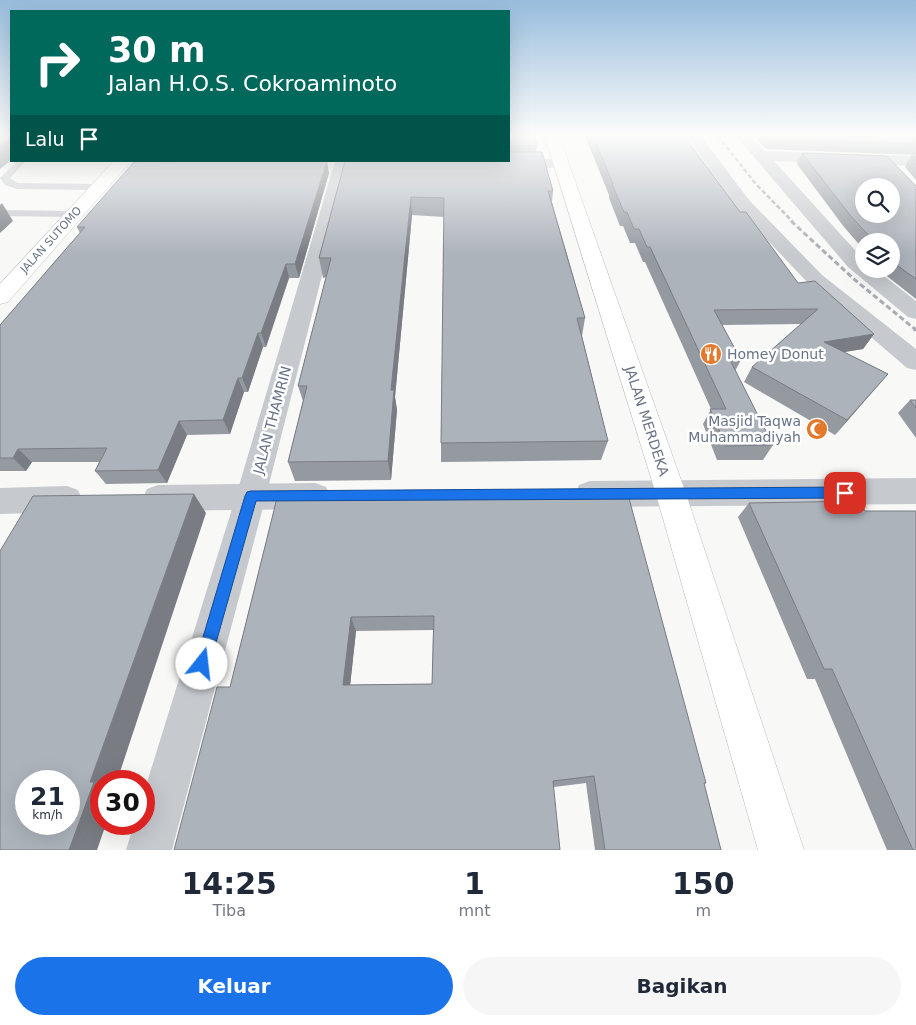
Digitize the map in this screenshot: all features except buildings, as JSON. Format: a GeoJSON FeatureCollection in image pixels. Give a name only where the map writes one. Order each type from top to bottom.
{"type":"FeatureCollection","features":[{"type":"Feature","properties":{"kind":"main road","name":"JALAN SUTOMO"},"geometry":{"type":"LineString","coordinates":[[0,297],[99,187],[113,176]]}},
{"type":"Feature","properties":{"kind":"main road","name":"JALAN MERDEKA"},"geometry":{"type":"LineString","coordinates":[[566,176],[671,494],[781,850]]}},
{"type":"Feature","properties":{"kind":"street","name":"JALAN THAMRIN"},"geometry":{"type":"LineString","coordinates":[[149,850],[251,496],[338,176]]}},
{"type":"Feature","properties":{"kind":"street"},"geometry":{"type":"LineString","coordinates":[[722,176],[743,204],[814,279],[916,362]]}},
{"type":"Feature","properties":{"kind":"street"},"geometry":{"type":"LineString","coordinates":[[777,176],[855,263],[916,312]]}},
{"type":"Feature","properties":{"kind":"street"},"geometry":{"type":"LineString","coordinates":[[901,176],[904,179]]}},
{"type":"Feature","properties":{"kind":"street"},"geometry":{"type":"LineString","coordinates":[[564,494],[916,492]]}},
{"type":"Feature","properties":{"kind":"street"},"geometry":{"type":"LineString","coordinates":[[135,498],[339,496]]}},
{"type":"Feature","properties":{"kind":"street"},"geometry":{"type":"LineString","coordinates":[[0,500],[96,499]]}},
{"type":"Feature","properties":{"kind":"lane"},"geometry":{"type":"LineString","coordinates":[[7,176],[5,178],[8,183],[17,186],[99,187]]}},
{"type":"Feature","properties":{"kind":"lane"},"geometry":{"type":"LineString","coordinates":[[0,214],[75,214]]}},
{"type":"Feature","properties":{"kind":"railway"},"geometry":{"type":"LineString","coordinates":[[749,176],[793,222]]}},
{"type":"Feature","properties":{"kind":"railway"},"geometry":{"type":"LineString","coordinates":[[791,221],[855,280],[916,330],[914,329]]}},
{"type":"Feature","properties":{"kind":"place","name":"Homey Donut"},"geometry":{"type":"Point","coordinates":[711,354]}},
{"type":"Feature","properties":{"kind":"place","name":"Masjid Taqwa Muhammadiyah"},"geometry":{"type":"Point","coordinates":[817,429]}},
{"type":"Feature","properties":{"kind":"route"},"geometry":{"type":"LineString","coordinates":[[202,664],[251,496],[845,493]]}}]}
